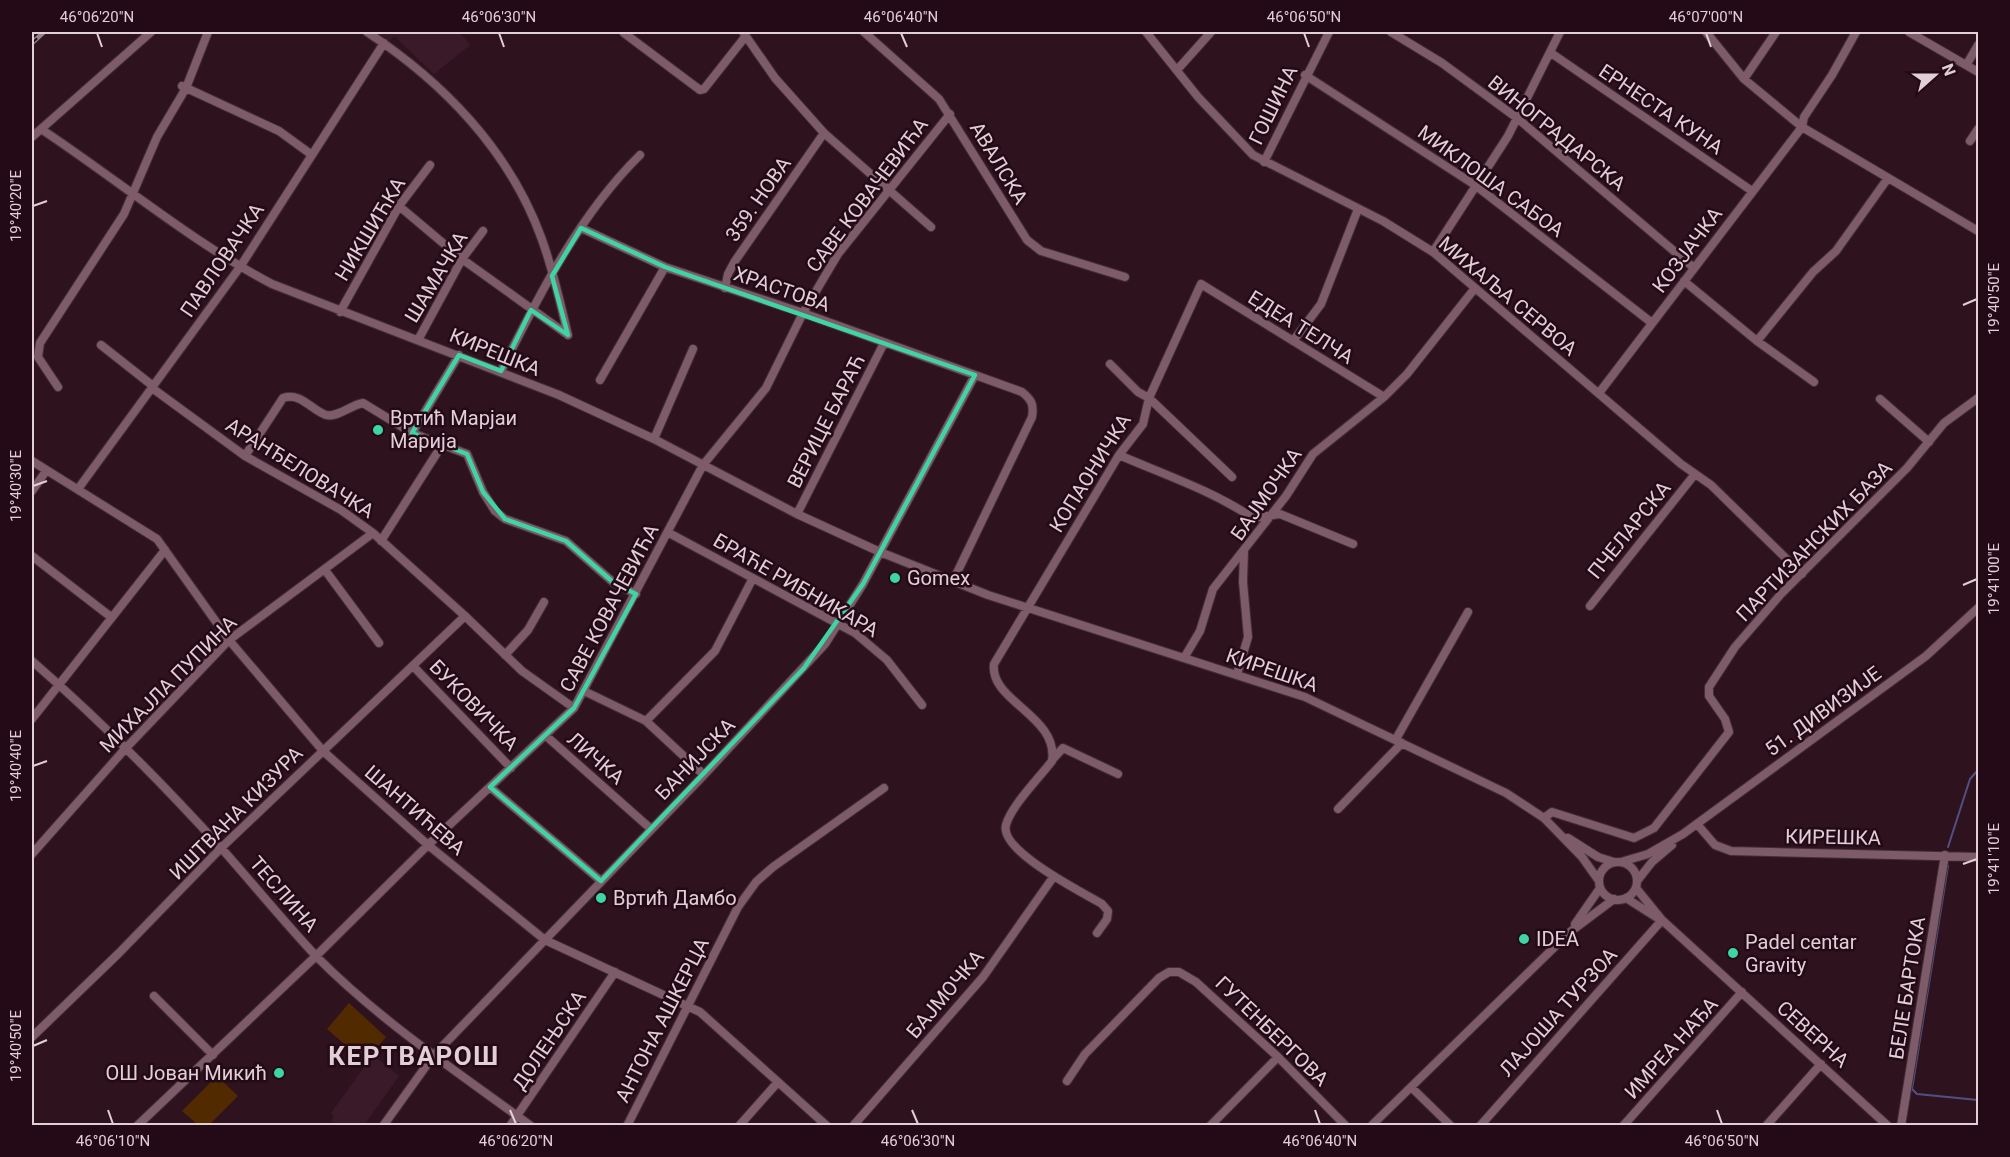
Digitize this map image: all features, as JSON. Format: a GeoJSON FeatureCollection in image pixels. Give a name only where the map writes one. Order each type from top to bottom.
{"type":"FeatureCollection","features":[{"type":"Feature","properties":{"kind":"street"},"geometry":{"type":"LineString","coordinates":[[32,137],[151,32]]}},
{"type":"Feature","properties":{"kind":"street"},"geometry":{"type":"LineString","coordinates":[[58,387],[38,357],[40,343],[124,214],[157,137],[184,87],[208,32]]}},
{"type":"Feature","properties":{"kind":"street"},"geometry":{"type":"LineString","coordinates":[[367,32],[405,56],[444,92],[495,151],[532,217],[552,276],[568,335],[462,259],[399,206]]}},
{"type":"Feature","properties":{"kind":"street","name":"АВАЛСКА"},"geometry":{"type":"LineString","coordinates":[[864,32],[921,80],[950,114],[1027,240],[1041,251],[1125,276]]}},
{"type":"Feature","properties":{"kind":"street","name":"МИХАЉА СЕРВОА"},"geometry":{"type":"LineString","coordinates":[[1146,32],[1239,142],[1264,162],[1410,236],[1433,252],[1736,508],[1802,574]]}},
{"type":"Feature","properties":{"kind":"street"},"geometry":{"type":"LineString","coordinates":[[1177,70],[1211,32]]}},
{"type":"Feature","properties":{"kind":"street","name":"ГОШИНА"},"geometry":{"type":"LineString","coordinates":[[1264,162],[1305,75],[1329,32]]}},
{"type":"Feature","properties":{"kind":"street","name":"ВИНОГРАДАРСКА"},"geometry":{"type":"LineString","coordinates":[[1391,32],[1442,63],[1517,118],[1694,268]]}},
{"type":"Feature","properties":{"kind":"street"},"geometry":{"type":"LineString","coordinates":[[1433,252],[1517,118],[1560,32]]}},
{"type":"Feature","properties":{"kind":"street"},"geometry":{"type":"LineString","coordinates":[[1706,32],[1744,80],[1802,127],[1978,231]]}},
{"type":"Feature","properties":{"kind":"street"},"geometry":{"type":"LineString","coordinates":[[1744,80],[1776,32]]}},
{"type":"Feature","properties":{"kind":"street","name":"КОЗЈАЧКА"},"geometry":{"type":"LineString","coordinates":[[1599,393],[1802,127],[1804,117],[1832,75],[1856,32]]}},
{"type":"Feature","properties":{"kind":"street"},"geometry":{"type":"LineString","coordinates":[[1908,32],[1978,72]]}},
{"type":"Feature","properties":{"kind":"street"},"geometry":{"type":"LineString","coordinates":[[624,33],[700,90],[704,89],[744,34],[775,78],[824,133],[931,227]]}},
{"type":"Feature","properties":{"kind":"street","name":"ПАВЛОВАЧКА"},"geometry":{"type":"LineString","coordinates":[[78,489],[240,267],[384,43]]}},
{"type":"Feature","properties":{"kind":"street"},"geometry":{"type":"LineString","coordinates":[[1967,64],[1978,45]]}},
{"type":"Feature","properties":{"kind":"street","name":"ЕРНЕСТА КУНА"},"geometry":{"type":"LineString","coordinates":[[1551,53],[1752,191]]}},
{"type":"Feature","properties":{"kind":"street","name":"МИКЛОША САБОА"},"geometry":{"type":"LineString","coordinates":[[1305,75],[1475,185],[1652,323]]}},
{"type":"Feature","properties":{"kind":"street"},"geometry":{"type":"LineString","coordinates":[[184,87],[279,131],[312,154]]}},
{"type":"Feature","properties":{"kind":"street","name":"САВЕ КОВАЧЕВИЋА"},"geometry":{"type":"LineString","coordinates":[[137,1125],[213,1055],[428,845],[574,708],[669,533],[703,465],[766,388],[803,313],[838,254],[888,188],[950,114]]}},
{"type":"Feature","properties":{"kind":"street","name":"КИРЕШКА"},"geometry":{"type":"LineString","coordinates":[[41,129],[240,267],[272,284],[340,312],[501,371],[654,439],[797,514],[880,552],[1027,608],[1305,697],[1399,741],[1506,793],[1544,818],[1600,884]]}},
{"type":"Feature","properties":{"kind":"street"},"geometry":{"type":"LineString","coordinates":[[1970,141],[1978,129]]}},
{"type":"Feature","properties":{"kind":"street","name":"359. НОВА"},"geometry":{"type":"LineString","coordinates":[[725,288],[728,274],[735,261],[824,133]]}},
{"type":"Feature","properties":{"kind":"street"},"geometry":{"type":"LineString","coordinates":[[501,371],[531,310],[581,228],[614,181],[640,155]]}},
{"type":"Feature","properties":{"kind":"street","name":"НИКШИЋКА"},"geometry":{"type":"LineString","coordinates":[[340,312],[399,206],[430,165]]}},
{"type":"Feature","properties":{"kind":"street"},"geometry":{"type":"LineString","coordinates":[[1757,341],[1813,272],[1836,251],[1888,178]]}},
{"type":"Feature","properties":{"kind":"street"},"geometry":{"type":"LineString","coordinates":[[1293,341],[1321,304],[1358,209]]}},
{"type":"Feature","properties":{"kind":"street","name":"ХРАСТОВА"},"geometry":{"type":"LineString","coordinates":[[581,228],[665,267],[803,313],[975,375]]}},
{"type":"Feature","properties":{"kind":"street","name":"ШАМАЧКА"},"geometry":{"type":"LineString","coordinates":[[418,340],[462,259],[483,231]]}},
{"type":"Feature","properties":{"kind":"street"},"geometry":{"type":"LineString","coordinates":[[600,380],[665,267]]}},
{"type":"Feature","properties":{"kind":"street"},"geometry":{"type":"LineString","coordinates":[[1684,281],[1757,341],[1814,382]]}},
{"type":"Feature","properties":{"kind":"street","name":"ЕДЕА ТЕЛЧА"},"geometry":{"type":"LineString","coordinates":[[1201,284],[1384,398]]}},
{"type":"Feature","properties":{"kind":"street","name":"КОПАОНИЧКА"},"geometry":{"type":"LineString","coordinates":[[1027,608],[1119,455],[1143,424],[1149,398],[1201,284]]}},
{"type":"Feature","properties":{"kind":"street","name":"БАЈМОЧКА"},"geometry":{"type":"LineString","coordinates":[[1237,674],[1248,638],[1243,582],[1244,549],[1272,514],[1313,454],[1384,398],[1407,374],[1475,288]]}},
{"type":"Feature","properties":{"kind":"street","name":"ВЕРИЦЕ БАРАЋ"},"geometry":{"type":"LineString","coordinates":[[797,514],[884,343]]}},
{"type":"Feature","properties":{"kind":"street","name":"АРАНЂЕЛОВАЧКА"},"geometry":{"type":"LineString","coordinates":[[101,345],[245,456],[341,510],[372,533],[465,616],[522,671],[574,708]]}},
{"type":"Feature","properties":{"kind":"street"},"geometry":{"type":"LineString","coordinates":[[654,439],[693,349]]}},
{"type":"Feature","properties":{"kind":"street"},"geometry":{"type":"LineString","coordinates":[[412,434],[459,355]]}},
{"type":"Feature","properties":{"kind":"street"},"geometry":{"type":"LineString","coordinates":[[1110,364],[1232,477]]}},
{"type":"Feature","properties":{"kind":"street"},"geometry":{"type":"LineString","coordinates":[[953,581],[1032,417],[1034,408],[1030,398],[1022,392],[975,375]]}},
{"type":"Feature","properties":{"kind":"street","name":"БАНИЈСКА"},"geometry":{"type":"LineString","coordinates":[[383,1125],[434,1055],[704,775],[811,660],[837,625],[880,552],[975,375]]}},
{"type":"Feature","properties":{"kind":"street"},"geometry":{"type":"LineString","coordinates":[[245,456],[283,398],[289,396],[300,399],[324,414],[332,416],[363,403],[412,434],[456,448],[467,454],[483,492],[495,511],[505,519],[566,541],[614,583],[636,594]]}},
{"type":"Feature","properties":{"kind":"street","name":"ПАРТИЗАНСКИХ БАЗА"},"geometry":{"type":"LineString","coordinates":[[1544,818],[1552,812],[1634,838],[1654,828],[1729,732],[1725,719],[1709,696],[1712,679],[1762,614],[1907,468],[1944,423],[1978,398]]}},
{"type":"Feature","properties":{"kind":"street"},"geometry":{"type":"LineString","coordinates":[[1880,399],[1929,442]]}},
{"type":"Feature","properties":{"kind":"street"},"geometry":{"type":"LineString","coordinates":[[381,540],[442,445]]}},
{"type":"Feature","properties":{"kind":"street"},"geometry":{"type":"LineString","coordinates":[[1119,455],[1189,483],[1233,504],[1253,518],[1280,514],[1353,544]]}},
{"type":"Feature","properties":{"kind":"street","name":"ШАНТИЋЕВА"},"geometry":{"type":"LineString","coordinates":[[32,461],[157,539],[229,640],[323,751],[428,845],[545,940],[689,1005],[714,1022],[826,1125]]}},
{"type":"Feature","properties":{"kind":"street"},"geometry":{"type":"LineString","coordinates":[[32,491],[46,471]]}},
{"type":"Feature","properties":{"kind":"street","name":"ПЧЕЛАРСКА"},"geometry":{"type":"LineString","coordinates":[[1590,606],[1695,474]]}},
{"type":"Feature","properties":{"kind":"street","name":"МИХАЈЛА ПУПИНА"},"geometry":{"type":"LineString","coordinates":[[32,854],[125,749],[229,640],[372,533]]}},
{"type":"Feature","properties":{"kind":"street","name":"БРАЋЕ РИБНИКАРА"},"geometry":{"type":"LineString","coordinates":[[669,533],[872,645],[887,660],[921,705]]}},
{"type":"Feature","properties":{"kind":"street"},"geometry":{"type":"LineString","coordinates":[[1184,658],[1200,631],[1213,590],[1244,549]]}},
{"type":"Feature","properties":{"kind":"street"},"geometry":{"type":"LineString","coordinates":[[32,719],[165,550]]}},
{"type":"Feature","properties":{"kind":"street"},"geometry":{"type":"LineString","coordinates":[[32,556],[111,616]]}},
{"type":"Feature","properties":{"kind":"street"},"geometry":{"type":"LineString","coordinates":[[325,570],[379,643]]}},
{"type":"Feature","properties":{"kind":"street"},"geometry":{"type":"LineString","coordinates":[[646,721],[716,651],[753,578]]}},
{"type":"Feature","properties":{"kind":"street"},"geometry":{"type":"LineString","coordinates":[[505,655],[528,630],[544,602]]}},
{"type":"Feature","properties":{"kind":"street"},"geometry":{"type":"LineString","coordinates":[[1027,608],[994,664],[993,671],[999,684],[1048,734],[1052,742],[1052,761]]}},
{"type":"Feature","properties":{"kind":"street","name":"51. ДИВИЗИЈЕ"},"geometry":{"type":"LineString","coordinates":[[1618,862],[1648,854],[1683,834],[1926,656],[1978,608]]}},
{"type":"Feature","properties":{"kind":"street"},"geometry":{"type":"LineString","coordinates":[[1338,809],[1399,741],[1468,612]]}},
{"type":"Feature","properties":{"kind":"street","name":"ИШТВАНА КИЗУРА"},"geometry":{"type":"LineString","coordinates":[[32,1036],[119,953],[221,848],[465,616]]}},
{"type":"Feature","properties":{"kind":"street","name":"ТЕСЛИНА"},"geometry":{"type":"LineString","coordinates":[[32,661],[125,749],[221,848],[316,956],[434,1055],[531,1125]]}},
{"type":"Feature","properties":{"kind":"street","name":"БУКОВИЧКА"},"geometry":{"type":"LineString","coordinates":[[413,666],[511,768]]}},
{"type":"Feature","properties":{"kind":"street"},"geometry":{"type":"LineString","coordinates":[[584,691],[646,721],[704,775]]}},
{"type":"Feature","properties":{"kind":"street","name":"ЛИЧКА"},"geometry":{"type":"LineString","coordinates":[[545,735],[651,829]]}},
{"type":"Feature","properties":{"kind":"street"},"geometry":{"type":"LineString","coordinates":[[1052,742],[1118,774]]}},
{"type":"Feature","properties":{"kind":"street"},"geometry":{"type":"LineString","coordinates":[[1063,748],[1009,818],[1005,833],[1013,846],[1054,876],[1102,904],[1108,911],[1107,919],[1097,933]]}},
{"type":"Feature","properties":{"kind":"street"},"geometry":{"type":"LineString","coordinates":[[490,787],[601,881]]}},
{"type":"Feature","properties":{"kind":"street","name":"АНТОНА АШКЕРЦА"},"geometry":{"type":"LineString","coordinates":[[627,1125],[738,907],[756,882],[884,788]]}},
{"type":"Feature","properties":{"kind":"street","name":"КИРЕШКА"},"geometry":{"type":"LineString","coordinates":[[1697,824],[1715,845],[1731,851],[1978,857]]}},
{"type":"Feature","properties":{"kind":"street","name":"КИРЕШКА"},"geometry":{"type":"LineString","coordinates":[[1559,833],[1598,857],[1618,862]]}},
{"type":"Feature","properties":{"kind":"street","name":"51. ДИВИЗИЈЕ"},"geometry":{"type":"LineString","coordinates":[[1637,885],[1652,862],[1683,834]]}},
{"type":"Feature","properties":{"kind":"street","name":"БЕЛЕ БАРТОКА"},"geometry":{"type":"LineString","coordinates":[[1901,1125],[1945,855]]}},
{"type":"Feature","properties":{"kind":"street"},"geometry":{"type":"LineString","coordinates":[[1569,932],[1600,884],[1604,868],[1618,862],[1633,869],[1637,885],[1626,898],[1614,899],[1607,896],[1600,884]]}},
{"type":"Feature","properties":{"kind":"street","name":"БАЈМОЧКА"},"geometry":{"type":"LineString","coordinates":[[853,1125],[983,977],[1054,876]]}},
{"type":"Feature","properties":{"kind":"street","name":"СЕВЕРНА"},"geometry":{"type":"LineString","coordinates":[[1637,885],[1662,920]]}},
{"type":"Feature","properties":{"kind":"street","name":"СЕВЕРНА"},"geometry":{"type":"LineString","coordinates":[[1626,898],[1662,920],[1888,1125]]}},
{"type":"Feature","properties":{"kind":"street"},"geometry":{"type":"LineString","coordinates":[[1371,1125],[1569,932],[1614,899]]}},
{"type":"Feature","properties":{"kind":"street","name":"ЛАЈОША ТУРЗОА"},"geometry":{"type":"LineString","coordinates":[[1480,1125],[1662,920]]}},
{"type":"Feature","properties":{"kind":"street","name":"ДОЛЕЊСКА"},"geometry":{"type":"LineString","coordinates":[[510,1125],[615,972]]}},
{"type":"Feature","properties":{"kind":"street","name":"ГУТЕНБЕРГОВА"},"geometry":{"type":"LineString","coordinates":[[1067,1081],[1085,1054],[1159,978],[1169,972],[1179,972],[1196,982],[1278,1057],[1346,1125]]}},
{"type":"Feature","properties":{"kind":"street","name":"ИМРЕА НАЂА"},"geometry":{"type":"LineString","coordinates":[[1623,1125],[1742,992]]}},
{"type":"Feature","properties":{"kind":"street"},"geometry":{"type":"LineString","coordinates":[[154,996],[213,1055]]}},
{"type":"Feature","properties":{"kind":"street"},"geometry":{"type":"LineString","coordinates":[[1210,1125],[1278,1057]]}},
{"type":"Feature","properties":{"kind":"street"},"geometry":{"type":"LineString","coordinates":[[1766,1125],[1821,1064]]}},
{"type":"Feature","properties":{"kind":"street"},"geometry":{"type":"LineString","coordinates":[[739,1125],[778,1082]]}},
{"type":"Feature","properties":{"kind":"street"},"geometry":{"type":"LineString","coordinates":[[1412,1087],[1451,1125]]}},
{"type":"Feature","properties":{"kind":"highlighted area"},"geometry":{"type":"Polygon","coordinates":[[[581,228],[665,267],[975,375],[863,584],[804,668],[601,881],[490,787],[574,708],[636,594],[614,583],[566,541],[505,519],[483,492],[467,454],[412,433],[459,355],[501,371],[531,310],[568,335],[552,276],[581,228]]]}},
{"type":"Feature","properties":{"kind":"shaded area"},"geometry":{"type":"Polygon","coordinates":[[[376,32],[463,32],[461,34],[470,45],[434,74],[394,36],[390,41],[376,32]]]}},
{"type":"Feature","properties":{"kind":"shaded area"},"geometry":{"type":"Polygon","coordinates":[[[349,1003],[386,1037],[365,1062],[327,1029],[349,1003]]]}},
{"type":"Feature","properties":{"kind":"shaded area"},"geometry":{"type":"Polygon","coordinates":[[[373,1055],[399,1076],[364,1125],[335,1125],[331,1121],[334,1118],[331,1113],[373,1055]]]}},
{"type":"Feature","properties":{"kind":"shaded area"},"geometry":{"type":"Polygon","coordinates":[[[217,1076],[238,1096],[209,1125],[198,1125],[182,1111],[217,1076]]]}},
{"type":"Feature","properties":{"kind":"waterway"},"geometry":{"type":"LineString","coordinates":[[1948,847],[1970,779],[1978,770]]}},
{"type":"Feature","properties":{"kind":"waterway"},"geometry":{"type":"LineString","coordinates":[[1948,866],[1912,1089],[1917,1094],[1978,1100]]}},
{"type":"Feature","properties":{"kind":"railway"},"geometry":{"type":"LineString","coordinates":[[32,43],[44,32]]}},
{"type":"Feature","properties":{"kind":"place","name":"Вртић Марјаи Марија"},"geometry":{"type":"Point","coordinates":[378,430]}},
{"type":"Feature","properties":{"kind":"place","name":"Gomex"},"geometry":{"type":"Point","coordinates":[895,578]}},
{"type":"Feature","properties":{"kind":"place","name":"Вртић Дамбо"},"geometry":{"type":"Point","coordinates":[601,898]}},
{"type":"Feature","properties":{"kind":"place","name":"IDEA"},"geometry":{"type":"Point","coordinates":[1524,939]}},
{"type":"Feature","properties":{"kind":"place","name":"Padel centar Gravity"},"geometry":{"type":"Point","coordinates":[1733,953]}},
{"type":"Feature","properties":{"kind":"place","name":"ОШ Јован Микић"},"geometry":{"type":"Point","coordinates":[279,1073]}},
{"type":"Feature","properties":{"kind":"district","name":"КЕРТВАРОШ"},"geometry":{"type":"Point","coordinates":[414,1056]}}]}
